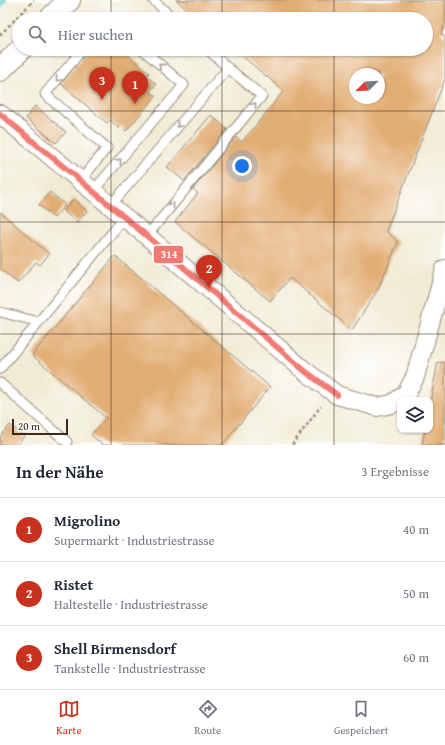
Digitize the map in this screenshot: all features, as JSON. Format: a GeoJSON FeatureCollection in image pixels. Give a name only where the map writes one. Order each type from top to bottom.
{"type":"FeatureCollection","features":[{"type":"Feature","properties":{"kind":"main road"},"geometry":{"type":"LineString","coordinates":[[57,12],[69,0]]}},
{"type":"Feature","properties":{"kind":"main road"},"geometry":{"type":"LineString","coordinates":[[0,70],[14,56]]}},
{"type":"Feature","properties":{"kind":"street"},"geometry":{"type":"LineString","coordinates":[[0,114],[111,205],[305,371],[335,393],[377,407],[392,404],[406,394],[415,377],[445,269]]}},
{"type":"Feature","properties":{"kind":"lane"},"geometry":{"type":"LineString","coordinates":[[153,0],[166,12]]}},
{"type":"Feature","properties":{"kind":"lane"},"geometry":{"type":"LineString","coordinates":[[77,56],[45,94],[107,148],[87,186]]}},
{"type":"Feature","properties":{"kind":"lane"},"geometry":{"type":"LineString","coordinates":[[87,186],[184,85],[150,56]]}},
{"type":"Feature","properties":{"kind":"lane"},"geometry":{"type":"LineString","coordinates":[[147,236],[262,96],[215,56]]}},
{"type":"Feature","properties":{"kind":"lane"},"geometry":{"type":"LineString","coordinates":[[111,205],[228,68]]}},
{"type":"Feature","properties":{"kind":"lane"},"geometry":{"type":"LineString","coordinates":[[0,369],[124,217]]}},
{"type":"Feature","properties":{"kind":"lane"},"geometry":{"type":"LineString","coordinates":[[0,312],[38,322]]}},
{"type":"Feature","properties":{"kind":"lane"},"geometry":{"type":"LineString","coordinates":[[0,383],[67,442]]}},
{"type":"Feature","properties":{"kind":"path"},"geometry":{"type":"LineString","coordinates":[[22,12],[34,0]]}},
{"type":"Feature","properties":{"kind":"path"},"geometry":{"type":"LineString","coordinates":[[0,35],[12,23]]}},
{"type":"Feature","properties":{"kind":"path"},"geometry":{"type":"LineString","coordinates":[[292,445],[335,393]]}},
{"type":"Feature","properties":{"kind":"building"},"geometry":{"type":"Polygon","coordinates":[[[176,0],[445,0],[445,24],[441,34],[445,37],[445,79],[386,231],[398,242],[378,289],[352,330],[290,278],[270,301],[175,222],[198,193],[193,189],[236,137],[242,142],[284,91],[242,56],[433,56],[433,12],[190,12],[176,0]]]}},
{"type":"Feature","properties":{"kind":"building"},"geometry":{"type":"Polygon","coordinates":[[[83,56],[129,56],[149,73],[147,76],[156,84],[150,92],[156,96],[126,131],[121,126],[119,128],[110,120],[107,123],[61,84],[83,56]]]}},
{"type":"Feature","properties":{"kind":"building"},"geometry":{"type":"Polygon","coordinates":[[[35,106],[66,132],[56,143],[26,118],[35,106]]]}},
{"type":"Feature","properties":{"kind":"building"},"geometry":{"type":"Polygon","coordinates":[[[211,115],[227,129],[184,181],[167,167],[211,115]]]}},
{"type":"Feature","properties":{"kind":"building"},"geometry":{"type":"Polygon","coordinates":[[[50,192],[65,205],[54,218],[39,205],[50,192]]]}},
{"type":"Feature","properties":{"kind":"building"},"geometry":{"type":"Polygon","coordinates":[[[74,199],[87,211],[77,222],[63,211],[74,199]]]}},
{"type":"Feature","properties":{"kind":"building"},"geometry":{"type":"Polygon","coordinates":[[[0,212],[49,254],[40,265],[36,262],[18,283],[0,269],[0,212]]]}},
{"type":"Feature","properties":{"kind":"building"},"geometry":{"type":"Polygon","coordinates":[[[115,256],[270,387],[222,445],[103,445],[91,435],[106,418],[32,355],[115,256]]]}},
{"type":"Feature","properties":{"kind":"building"},"geometry":{"type":"Polygon","coordinates":[[[438,362],[445,363],[445,445],[422,445],[424,433],[433,433],[433,397],[431,397],[438,362]]]}},
{"type":"Feature","properties":{"kind":"building"},"geometry":{"type":"Polygon","coordinates":[[[10,425],[24,436],[17,445],[0,445],[0,437],[10,425]]]}},
{"type":"Feature","properties":{"kind":"waterway"},"geometry":{"type":"LineString","coordinates":[[0,6],[4,0]]}},
{"type":"Feature","properties":{"kind":"transit line","name":"314"},"geometry":{"type":"LineString","coordinates":[[0,114],[147,236],[305,371],[337,395]]}},
{"type":"Feature","properties":{"kind":"place","name":"Shell Birmensdorf"},"geometry":{"type":"Point","coordinates":[102,100]}},
{"type":"Feature","properties":{"kind":"place","name":"Migrolino"},"geometry":{"type":"Point","coordinates":[135,104]}},
{"type":"Feature","properties":{"kind":"place","name":"Ristet"},"geometry":{"type":"Point","coordinates":[209,288]}}]}
